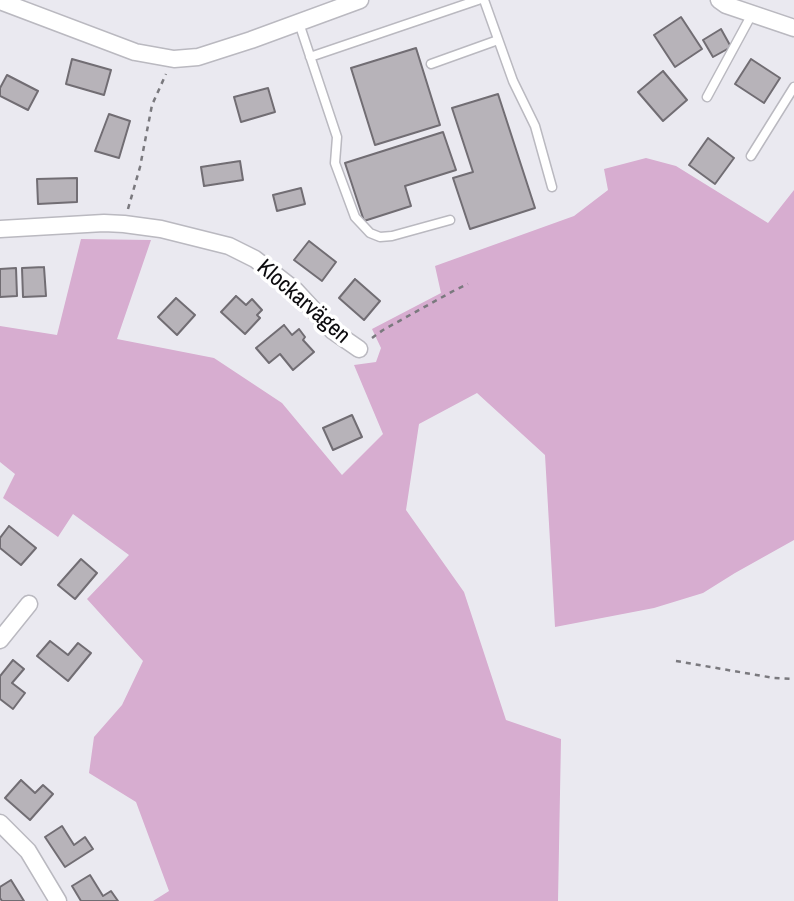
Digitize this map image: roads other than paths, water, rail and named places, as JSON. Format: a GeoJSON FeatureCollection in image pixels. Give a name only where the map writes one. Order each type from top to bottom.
{"type":"FeatureCollection","features":[{"type":"Feature","properties":{"kind":"street"},"geometry":{"type":"LineString","coordinates":[[0,1],[135,52],[174,59],[198,57],[360,0]]}},
{"type":"Feature","properties":{"kind":"street"},"geometry":{"type":"LineString","coordinates":[[719,0],[726,5],[794,28]]}},
{"type":"Feature","properties":{"kind":"street","name":"Klockarvägen"},"geometry":{"type":"LineString","coordinates":[[0,229],[124,224],[161,229],[229,246],[255,259],[295,290],[333,331],[359,349]]}},
{"type":"Feature","properties":{"kind":"street"},"geometry":{"type":"LineString","coordinates":[[0,640],[29,604]]}},
{"type":"Feature","properties":{"kind":"street"},"geometry":{"type":"LineString","coordinates":[[0,822],[28,851],[58,901]]}},
{"type":"Feature","properties":{"kind":"lane"},"geometry":{"type":"LineString","coordinates":[[310,57],[478,0]]}},
{"type":"Feature","properties":{"kind":"lane"},"geometry":{"type":"LineString","coordinates":[[484,0],[513,81],[535,127],[552,187]]}},
{"type":"Feature","properties":{"kind":"lane"},"geometry":{"type":"LineString","coordinates":[[707,97],[752,14]]}},
{"type":"Feature","properties":{"kind":"lane"},"geometry":{"type":"LineString","coordinates":[[299,23],[337,137],[335,163],[355,217],[370,233],[380,237],[450,220]]}},
{"type":"Feature","properties":{"kind":"lane"},"geometry":{"type":"LineString","coordinates":[[431,64],[498,40]]}},
{"type":"Feature","properties":{"kind":"lane"},"geometry":{"type":"LineString","coordinates":[[751,156],[794,87]]}}]}
